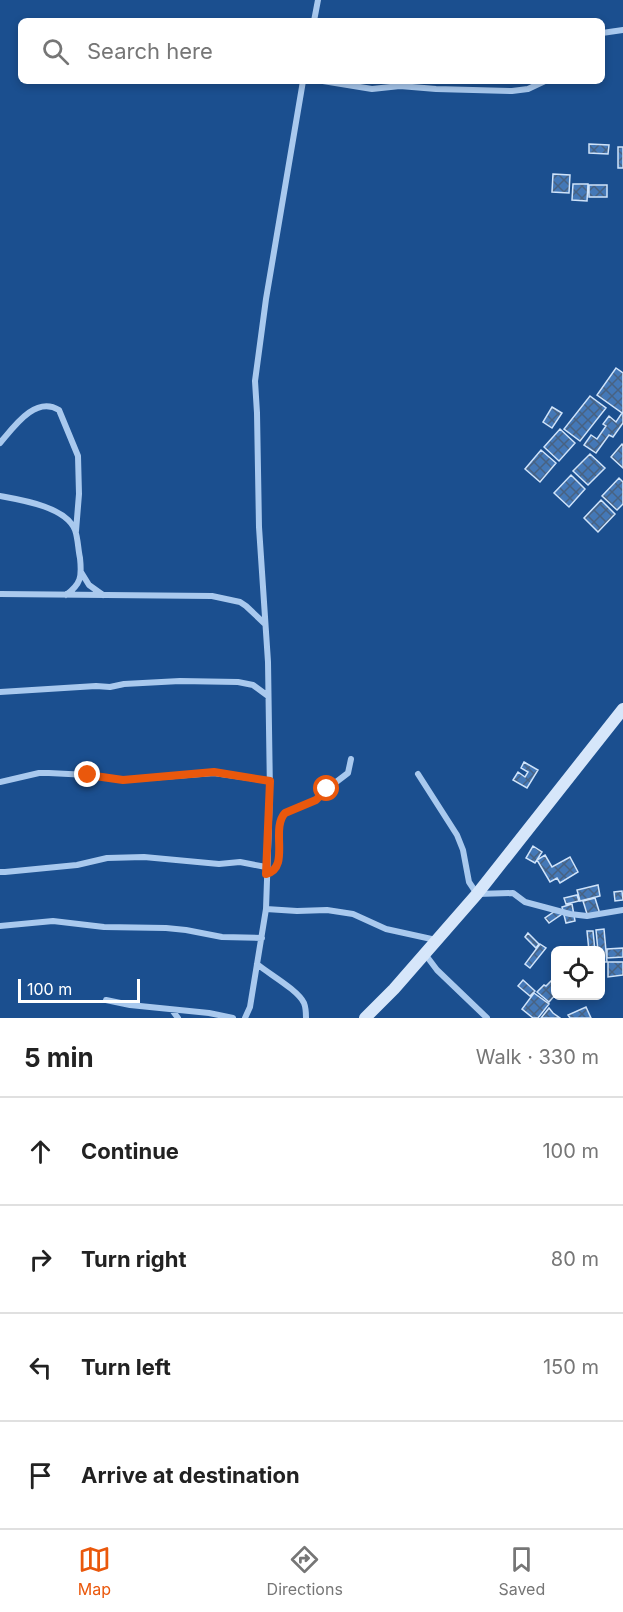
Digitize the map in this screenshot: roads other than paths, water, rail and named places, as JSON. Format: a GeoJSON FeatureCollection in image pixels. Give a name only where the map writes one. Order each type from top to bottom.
{"type":"FeatureCollection","features":[{"type":"Feature","properties":{"kind":"main road"},"geometry":{"type":"LineString","coordinates":[[365,1018],[477,894],[623,709]]}},
{"type":"Feature","properties":{"kind":"street"},"geometry":{"type":"LineString","coordinates":[[315,18],[318,0]]}},
{"type":"Feature","properties":{"kind":"street"},"geometry":{"type":"LineString","coordinates":[[605,33],[623,30]]}},
{"type":"Feature","properties":{"kind":"street"},"geometry":{"type":"LineString","coordinates":[[245,1018],[250,1007],[266,909],[270,781],[255,381],[266,299],[302,84]]}},
{"type":"Feature","properties":{"kind":"street"},"geometry":{"type":"LineString","coordinates":[[341,84],[372,89],[400,86],[512,91],[528,89],[539,84]]}},
{"type":"Feature","properties":{"kind":"street"},"geometry":{"type":"LineString","coordinates":[[0,443],[17,423],[33,410],[39,407],[53,407],[59,410],[78,456],[79,494],[76,531],[81,572],[77,586],[66,595]]}},
{"type":"Feature","properties":{"kind":"street"},"geometry":{"type":"LineString","coordinates":[[0,496],[56,511],[70,521],[76,531]]}},
{"type":"Feature","properties":{"kind":"street"},"geometry":{"type":"LineString","coordinates":[[81,572],[94,590],[104,596]]}},
{"type":"Feature","properties":{"kind":"street"},"geometry":{"type":"LineString","coordinates":[[0,594],[212,596],[240,602],[265,624]]}},
{"type":"Feature","properties":{"kind":"street"},"geometry":{"type":"LineString","coordinates":[[0,692],[180,681],[247,683],[268,696]]}},
{"type":"Feature","properties":{"kind":"street"},"geometry":{"type":"LineString","coordinates":[[0,872],[77,865],[107,858],[144,857],[219,864],[240,862],[270,874],[279,860],[278,831],[282,816],[316,800],[342,779],[350,769],[351,759]]}},
{"type":"Feature","properties":{"kind":"street"},"geometry":{"type":"LineString","coordinates":[[0,782],[39,773],[88,775],[123,780],[214,772],[270,781]]}},
{"type":"Feature","properties":{"kind":"street"},"geometry":{"type":"LineString","coordinates":[[418,774],[458,835],[469,882],[477,894],[513,893],[525,902],[587,916],[623,910]]}},
{"type":"Feature","properties":{"kind":"street"},"geometry":{"type":"LineString","coordinates":[[266,909],[327,910],[353,914],[386,929],[436,940]]}},
{"type":"Feature","properties":{"kind":"street"},"geometry":{"type":"LineString","coordinates":[[0,926],[53,921],[104,927],[157,927],[222,937],[262,938]]}},
{"type":"Feature","properties":{"kind":"street"},"geometry":{"type":"LineString","coordinates":[[425,953],[437,970],[487,1018]]}},
{"type":"Feature","properties":{"kind":"street"},"geometry":{"type":"LineString","coordinates":[[257,964],[302,999],[306,1018]]}},
{"type":"Feature","properties":{"kind":"street"},"geometry":{"type":"LineString","coordinates":[[106,1000],[172,1010],[209,1012],[233,1018]]}},
{"type":"Feature","properties":{"kind":"street"},"geometry":{"type":"LineString","coordinates":[[172,1010],[178,1018]]}}]}
